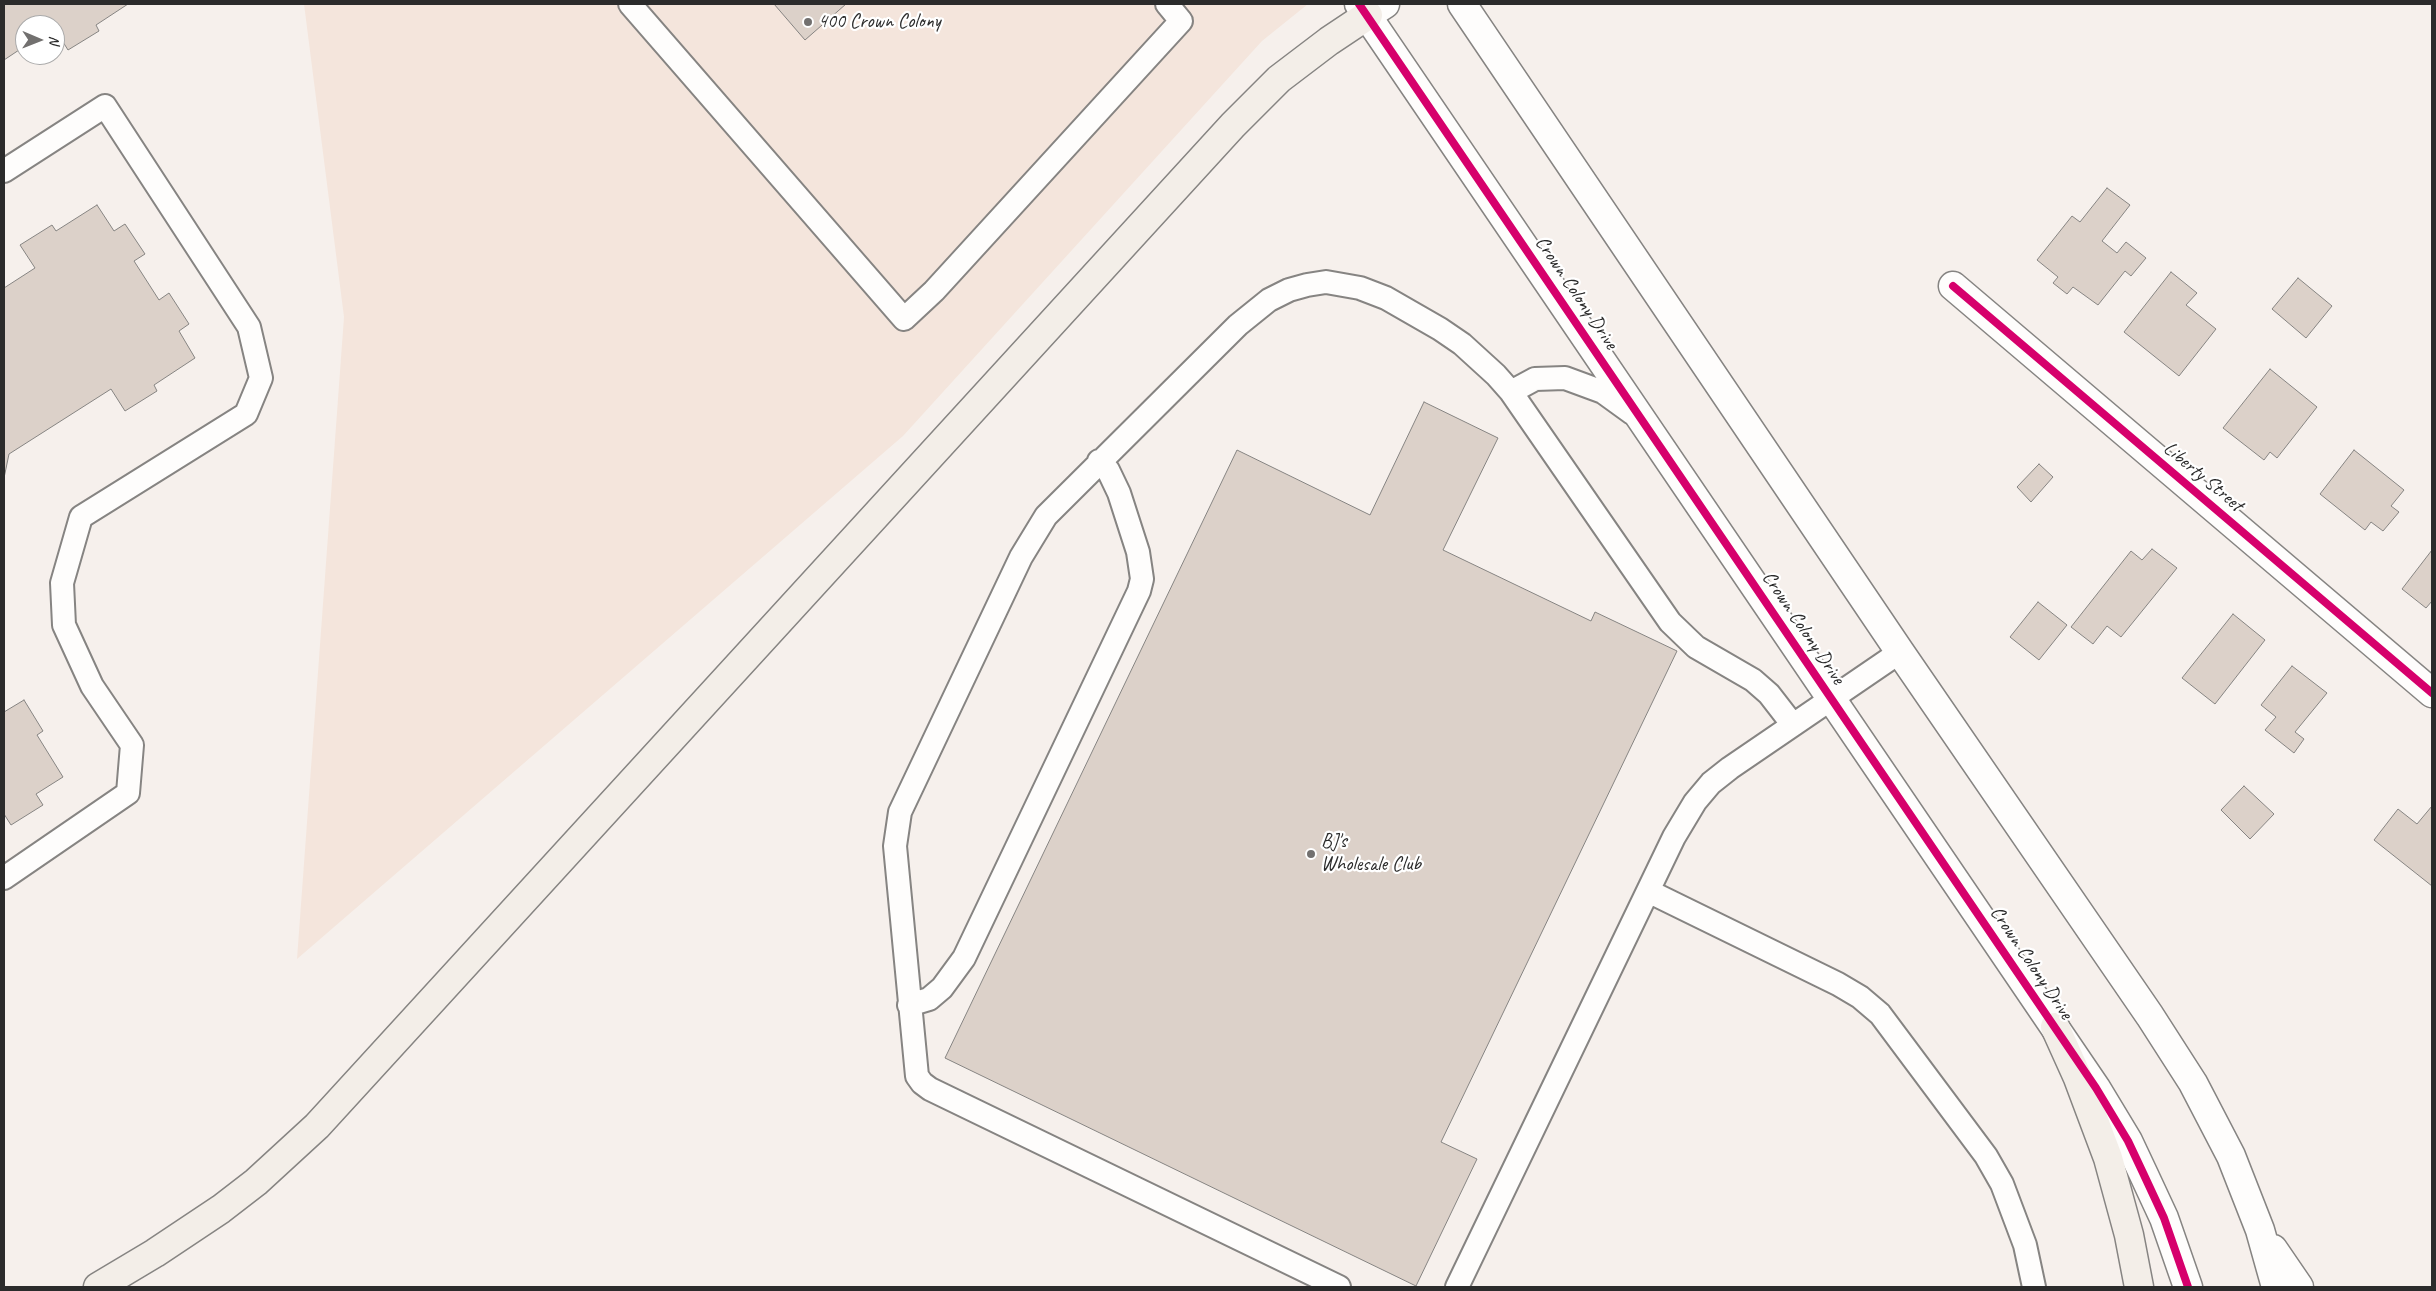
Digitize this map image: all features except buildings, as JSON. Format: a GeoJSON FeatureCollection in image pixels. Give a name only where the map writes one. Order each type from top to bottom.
{"type":"FeatureCollection","features":[{"type":"Feature","properties":{"kind":"highway"},"geometry":{"type":"LineString","coordinates":[[98,1287],[155,1253],[221,1209],[256,1182],[317,1126],[1233,125],[1279,79],[1371,8]]}},
{"type":"Feature","properties":{"kind":"highway"},"geometry":{"type":"LineString","coordinates":[[2055,1026],[2078,1078],[2108,1158],[2129,1235],[2139,1287]]}},
{"type":"Feature","properties":{"kind":"street"},"geometry":{"type":"LineString","coordinates":[[1462,4],[1900,652],[2150,1016],[2193,1083],[2231,1156],[2260,1230],[2276,1287]]}},
{"type":"Feature","properties":{"kind":"street","name":"Crown Colony Drive"},"geometry":{"type":"LineString","coordinates":[[1371,8],[1644,424],[2055,1026],[2128,1141],[2164,1218],[2188,1287]]}},
{"type":"Feature","properties":{"kind":"street","name":"Liberty Street"},"geometry":{"type":"LineString","coordinates":[[1953,286],[2432,693]]}},
{"type":"Feature","properties":{"kind":"street"},"geometry":{"type":"LineString","coordinates":[[2260,1230],[2299,1287]]}},
{"type":"Feature","properties":{"kind":"lane"},"geometry":{"type":"LineString","coordinates":[[630,4],[904,320],[934,290],[1181,20],[1167,4]]}},
{"type":"Feature","properties":{"kind":"lane"},"geometry":{"type":"LineString","coordinates":[[4,171],[105,106],[249,327],[261,378],[246,414],[81,517],[62,583],[64,625],[92,686],[132,745],[128,793],[4,878]]}},
{"type":"Feature","properties":{"kind":"lane"},"geometry":{"type":"LineString","coordinates":[[1339,1287],[925,1086],[919,1080],[916,1071],[909,1005],[895,846],[900,812],[1034,534],[1057,504],[1099,461],[1254,312],[1269,300],[1289,290],[1307,285],[1326,282],[1344,284],[1386,298],[1440,329],[1462,344],[1496,375],[1511,392],[1670,622],[1696,647],[1753,680],[1768,694],[1793,725]]}},
{"type":"Feature","properties":{"kind":"lane"},"geometry":{"type":"LineString","coordinates":[[1511,392],[1535,379],[1565,378],[1603,392],[1644,424]]}},
{"type":"Feature","properties":{"kind":"lane"},"geometry":{"type":"LineString","coordinates":[[909,1005],[929,999],[942,988],[964,958],[1137,597],[1142,579],[1138,552],[1120,493],[1108,470],[1099,461]]}},
{"type":"Feature","properties":{"kind":"lane"},"geometry":{"type":"LineString","coordinates":[[1457,1287],[1683,820],[1711,783],[1730,768],[1900,652]]}},
{"type":"Feature","properties":{"kind":"lane"},"geometry":{"type":"LineString","coordinates":[[1648,891],[1844,987],[1880,1014],[1986,1156],[2002,1184],[2025,1245],[2034,1287]]}},
{"type":"Feature","properties":{"kind":"shaded area"},"geometry":{"type":"Polygon","coordinates":[[[304,4],[1308,4],[1262,41],[903,436],[297,959],[344,317],[304,4]]]}},
{"type":"Feature","properties":{"kind":"cycle path"},"geometry":{"type":"LineString","coordinates":[[1359,4],[2096,1088],[2128,1141],[2164,1218],[2188,1287]]}},
{"type":"Feature","properties":{"kind":"cycle path"},"geometry":{"type":"LineString","coordinates":[[1953,286],[2432,693]]}},
{"type":"Feature","properties":{"kind":"place","name":"400 Crown Colony"},"geometry":{"type":"Point","coordinates":[808,22]}},
{"type":"Feature","properties":{"kind":"place","name":"BJ's Wholesale Club"},"geometry":{"type":"Point","coordinates":[1311,854]}}]}
